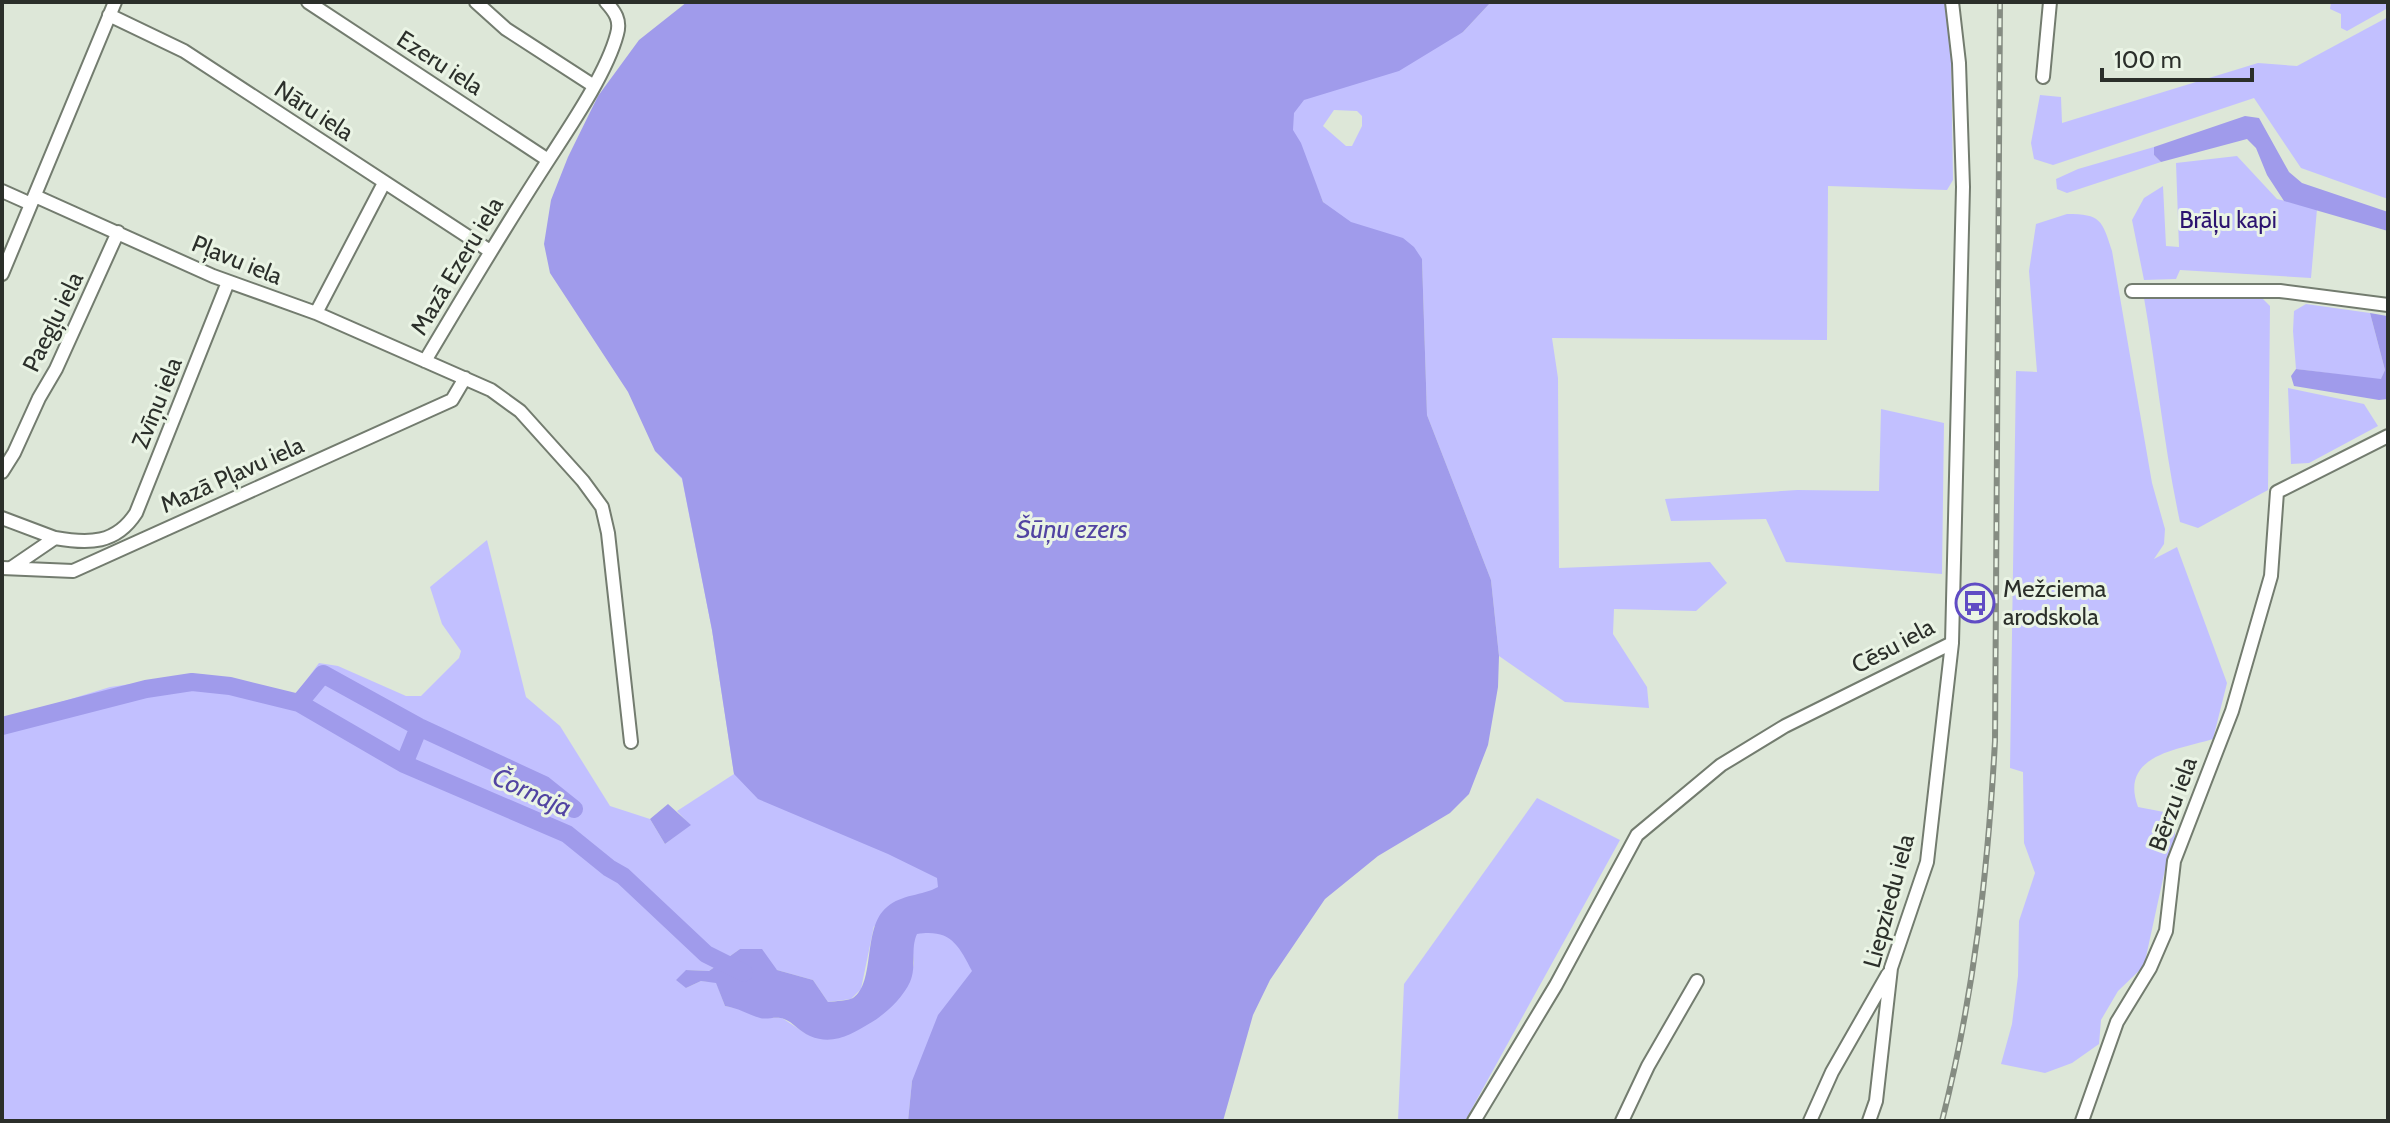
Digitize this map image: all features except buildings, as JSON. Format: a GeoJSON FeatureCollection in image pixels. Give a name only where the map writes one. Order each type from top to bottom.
{"type":"FeatureCollection","features":[{"type":"Feature","properties":{"kind":"street"},"geometry":{"type":"LineString","coordinates":[[2,274],[115,2]]}},
{"type":"Feature","properties":{"kind":"street","name":"Ezeru iela"},"geometry":{"type":"LineString","coordinates":[[308,2],[548,160]]}},
{"type":"Feature","properties":{"kind":"street"},"geometry":{"type":"LineString","coordinates":[[476,2],[506,29],[594,86]]}},
{"type":"Feature","properties":{"kind":"street","name":"Mazā Ezeru iela"},"geometry":{"type":"LineString","coordinates":[[606,2],[619,22],[617,35],[594,86],[425,361],[491,390],[520,411],[583,481],[602,507],[608,533],[631,742]]}},
{"type":"Feature","properties":{"kind":"street","name":"Cēsu iela"},"geometry":{"type":"LineString","coordinates":[[1474,1121],[1556,985],[1637,835],[1721,765],[1785,726],[1952,643],[1963,187],[1959,63],[1952,2]]}},
{"type":"Feature","properties":{"kind":"street"},"geometry":{"type":"LineString","coordinates":[[2043,77],[2050,2]]}},
{"type":"Feature","properties":{"kind":"street","name":"Nāru iela"},"geometry":{"type":"LineString","coordinates":[[109,15],[184,51],[490,251]]}},
{"type":"Feature","properties":{"kind":"street"},"geometry":{"type":"LineString","coordinates":[[316,313],[384,183]]}},
{"type":"Feature","properties":{"kind":"street","name":"Pļavu iela"},"geometry":{"type":"LineString","coordinates":[[2,191],[118,232],[228,282],[316,313],[425,361]]}},
{"type":"Feature","properties":{"kind":"street","name":"Paegļu iela"},"geometry":{"type":"LineString","coordinates":[[2,472],[56,369],[118,232]]}},
{"type":"Feature","properties":{"kind":"street","name":"Zvīņu iela"},"geometry":{"type":"LineString","coordinates":[[55,538],[97,541],[118,534],[127,527],[136,513],[228,282]]}},
{"type":"Feature","properties":{"kind":"street"},"geometry":{"type":"LineString","coordinates":[[2132,291],[2280,291],[2388,305]]}},
{"type":"Feature","properties":{"kind":"street","name":"Mazā Pļavu iela"},"geometry":{"type":"LineString","coordinates":[[7,568],[73,571],[452,400],[465,378]]}},
{"type":"Feature","properties":{"kind":"street","name":"Bērzu iela"},"geometry":{"type":"LineString","coordinates":[[2082,1121],[2117,1022],[2150,968],[2166,931],[2174,861],[2232,711],[2271,576],[2277,492],[2388,436]]}},
{"type":"Feature","properties":{"kind":"street"},"geometry":{"type":"LineString","coordinates":[[2,518],[55,538]]}},
{"type":"Feature","properties":{"kind":"street"},"geometry":{"type":"LineString","coordinates":[[7,568],[55,538]]}},
{"type":"Feature","properties":{"kind":"street","name":"Liepziedu iela"},"geometry":{"type":"LineString","coordinates":[[1869,1121],[1876,1101],[1891,968],[1927,862],[1952,643]]}},
{"type":"Feature","properties":{"kind":"street"},"geometry":{"type":"LineString","coordinates":[[1810,1121],[1832,1072],[1891,968]]}},
{"type":"Feature","properties":{"kind":"street"},"geometry":{"type":"LineString","coordinates":[[1622,1121],[1648,1066],[1697,981]]}},
{"type":"Feature","properties":{"kind":"green space"},"geometry":{"type":"Polygon","coordinates":[[[1491,2],[1945,2],[1951,56],[1953,180],[1947,190],[1828,186],[1827,340],[1552,338],[1558,378],[1559,568],[1710,562],[1727,583],[1696,611],[1614,609],[1613,634],[1647,687],[1649,708],[1565,702],[1499,656],[1491,580],[1427,415],[1422,259],[1376,246],[1323,202],[1309,167],[1305,169],[1286,112],[1312,87],[1463,32],[1491,2]],[[1334,110],[1323,126],[1346,146],[1352,146],[1362,126],[1362,116],[1357,111],[1334,110]]]}},
{"type":"Feature","properties":{"kind":"green space"},"geometry":{"type":"Polygon","coordinates":[[[2331,2],[2388,2],[2388,8],[2347,31],[2341,28],[2341,14],[2330,9],[2331,2]]]}},
{"type":"Feature","properties":{"kind":"green space"},"geometry":{"type":"Polygon","coordinates":[[[2388,17],[2388,199],[2301,168],[2254,98],[2053,165],[2034,159],[2031,143],[2040,95],[2061,97],[2062,123],[2258,63],[2297,66],[2388,17]]]}},
{"type":"Feature","properties":{"kind":"green space"},"geometry":{"type":"Polygon","coordinates":[[[2154,147],[2154,155],[2161,162],[2067,193],[2057,189],[2056,179],[2078,169],[2154,147]]]}},
{"type":"Feature","properties":{"kind":"green space","name":"Brāļu kapi"},"geometry":{"type":"Polygon","coordinates":[[[2237,156],[2277,199],[2317,209],[2311,278],[2180,270],[2176,279],[2144,280],[2132,220],[2144,198],[2163,186],[2166,246],[2179,247],[2176,163],[2237,156]]]}},
{"type":"Feature","properties":{"kind":"green space"},"geometry":{"type":"Polygon","coordinates":[[[2067,214],[2094,218],[2109,241],[2152,483],[2165,529],[2164,544],[2154,559],[2177,547],[2227,683],[2213,739],[2155,758],[2137,776],[2134,790],[2138,807],[2164,812],[2175,823],[2175,839],[2166,865],[2144,966],[2118,991],[2101,1020],[2099,1044],[2072,1063],[2045,1073],[2001,1064],[2012,1024],[2018,976],[2019,921],[2035,873],[2024,843],[2023,772],[2010,768],[2016,371],[2037,372],[2029,271],[2036,224],[2067,214]]]}},
{"type":"Feature","properties":{"kind":"green space"},"geometry":{"type":"Polygon","coordinates":[[[2261,297],[2270,306],[2268,490],[2198,528],[2180,522],[2144,298],[2261,297]]]}},
{"type":"Feature","properties":{"kind":"green space"},"geometry":{"type":"Polygon","coordinates":[[[2306,304],[2370,313],[2385,370],[2381,380],[2296,369],[2294,311],[2306,304]]]}},
{"type":"Feature","properties":{"kind":"green space"},"geometry":{"type":"Polygon","coordinates":[[[2288,388],[2364,404],[2378,426],[2309,463],[2291,464],[2288,388]]]}},
{"type":"Feature","properties":{"kind":"green space"},"geometry":{"type":"Polygon","coordinates":[[[1881,409],[1944,423],[1942,574],[1786,562],[1766,519],[1671,521],[1665,499],[1797,490],[1879,491],[1881,409]]]}},
{"type":"Feature","properties":{"kind":"green space"},"geometry":{"type":"Polygon","coordinates":[[[695,453],[936,839],[987,967],[912,1081],[908,1121],[2,1121],[2,720],[110,687],[201,674],[296,694],[319,663],[338,666],[406,696],[421,696],[459,658],[461,651],[442,624],[430,587],[487,540],[526,697],[560,726],[610,806],[650,819],[665,844],[690,825],[677,811],[734,774],[712,630],[682,479],[662,458],[695,453]],[[874,926],[861,989],[851,999],[828,1002],[813,980],[777,970],[740,949],[709,971],[686,970],[686,988],[701,981],[716,982],[725,1006],[761,1018],[782,1018],[808,1035],[910,981],[914,963],[912,944],[874,926]]]}},
{"type":"Feature","properties":{"kind":"green space"},"geometry":{"type":"Polygon","coordinates":[[[1537,798],[1620,840],[1465,1121],[1398,1121],[1404,984],[1537,798]]]}},
{"type":"Feature","properties":{"kind":"water","name":"Šūņu ezers"},"geometry":{"type":"Polygon","coordinates":[[[687,2],[1491,2],[1463,32],[1399,71],[1304,100],[1294,113],[1293,130],[1323,202],[1351,222],[1403,238],[1422,259],[1427,415],[1491,580],[1499,656],[1498,687],[1488,745],[1469,794],[1450,813],[1378,856],[1325,899],[1270,980],[1253,1015],[1223,1121],[908,1121],[912,1081],[938,1015],[972,971],[952,940],[938,934],[917,934],[912,976],[894,1004],[865,1026],[834,1039],[810,1036],[784,1019],[760,1018],[725,1006],[716,983],[701,981],[686,988],[676,980],[686,970],[709,971],[740,949],[762,949],[777,970],[813,980],[828,1002],[851,999],[860,991],[864,980],[879,916],[899,900],[938,887],[937,878],[888,854],[758,799],[734,774],[712,630],[682,478],[655,451],[628,392],[550,273],[544,244],[551,200],[598,96],[639,40],[687,2]]]}},
{"type":"Feature","properties":{"kind":"water"},"geometry":{"type":"Polygon","coordinates":[[[2245,116],[2259,118],[2289,172],[2302,183],[2388,212],[2388,231],[2284,201],[2267,175],[2256,148],[2247,139],[2161,162],[2154,155],[2154,147],[2245,116]]]}},
{"type":"Feature","properties":{"kind":"water"},"geometry":{"type":"Polygon","coordinates":[[[2370,313],[2387,316],[2388,399],[2294,386],[2291,376],[2296,369],[2381,379],[2385,370],[2370,313]]]}},
{"type":"Feature","properties":{"kind":"water"},"geometry":{"type":"Polygon","coordinates":[[[668,804],[691,825],[665,844],[650,819],[668,804]]]}},
{"type":"Feature","properties":{"kind":"waterway"},"geometry":{"type":"LineString","coordinates":[[299,703],[323,674],[419,727],[544,785],[574,809]]}},
{"type":"Feature","properties":{"kind":"waterway","name":"Čornaja"},"geometry":{"type":"LineString","coordinates":[[2,726],[146,689],[192,682],[230,686],[299,703],[404,764],[567,834],[623,876],[706,954],[744,973]]}},
{"type":"Feature","properties":{"kind":"waterway"},"geometry":{"type":"LineString","coordinates":[[404,764],[419,727]]}},
{"type":"Feature","properties":{"kind":"railway"},"geometry":{"type":"LineString","coordinates":[[1942,1121],[1963,1027],[1978,932],[1995,741],[2000,2]]}},
{"type":"Feature","properties":{"kind":"place","name":"Mežciema arodskola"},"geometry":{"type":"Point","coordinates":[1975,603]}}]}
